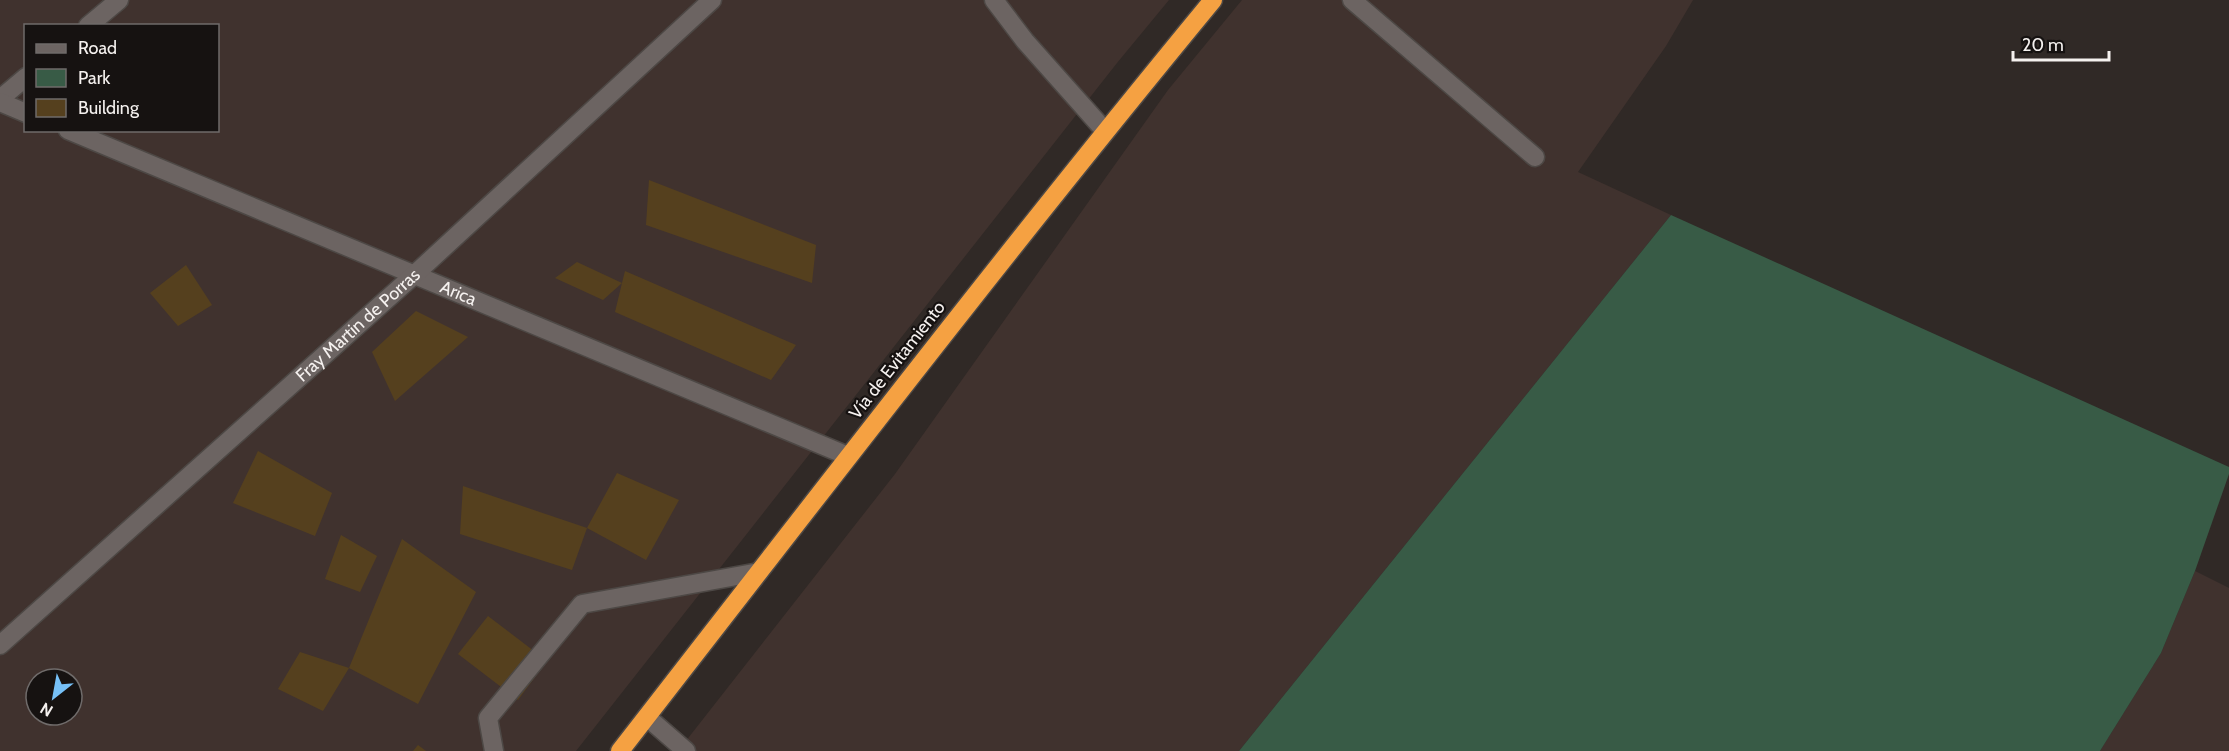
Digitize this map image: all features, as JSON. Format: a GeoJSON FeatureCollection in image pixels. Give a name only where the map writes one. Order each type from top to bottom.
{"type":"FeatureCollection","features":[{"type":"Feature","properties":{"kind":"highway","name":"Vía de Evitamiento"},"geometry":{"type":"LineString","coordinates":[[620,751],[848,456],[1105,131],[1213,0]]}},
{"type":"Feature","properties":{"kind":"street"},"geometry":{"type":"LineString","coordinates":[[90,24],[119,0]]}},
{"type":"Feature","properties":{"kind":"street","name":"Fray Martin de Porras"},"geometry":{"type":"LineString","coordinates":[[0,645],[414,275],[712,0]]}},
{"type":"Feature","properties":{"kind":"street"},"geometry":{"type":"LineString","coordinates":[[994,0],[1025,41],[1105,131]]}},
{"type":"Feature","properties":{"kind":"street"},"geometry":{"type":"LineString","coordinates":[[1352,0],[1535,157]]}},
{"type":"Feature","properties":{"kind":"street"},"geometry":{"type":"LineString","coordinates":[[24,79],[0,100],[24,112]]}},
{"type":"Feature","properties":{"kind":"street","name":"Arica"},"geometry":{"type":"LineString","coordinates":[[73,132],[848,456]]}},
{"type":"Feature","properties":{"kind":"street"},"geometry":{"type":"LineString","coordinates":[[494,751],[488,718],[582,604],[759,572]]}},
{"type":"Feature","properties":{"kind":"street"},"geometry":{"type":"LineString","coordinates":[[646,717],[686,751]]}},
{"type":"Feature","properties":{"kind":"shaded area"},"geometry":{"type":"Polygon","coordinates":[[[0,0],[1169,0],[576,751],[0,751],[0,0]]]}},
{"type":"Feature","properties":{"kind":"shaded area"},"geometry":{"type":"Polygon","coordinates":[[[1242,0],[1693,0],[1666,46],[1578,172],[1671,215],[1239,751],[678,751],[895,474],[1168,90],[1242,0]]]}},
{"type":"Feature","properties":{"kind":"shaded area"},"geometry":{"type":"Polygon","coordinates":[[[2195,571],[2229,588],[2229,751],[2100,751],[2161,653],[2195,571]]]}},
{"type":"Feature","properties":{"kind":"green space"},"geometry":{"type":"Polygon","coordinates":[[[1671,215],[2229,467],[2229,474],[2195,571],[2161,653],[2100,751],[1239,751],[1671,215]]]}},
{"type":"Feature","properties":{"kind":"building"},"geometry":{"type":"Polygon","coordinates":[[[649,180],[816,245],[812,283],[646,225],[649,180]]]}},
{"type":"Feature","properties":{"kind":"building"},"geometry":{"type":"Polygon","coordinates":[[[577,262],[622,283],[603,300],[555,278],[577,262]]]}},
{"type":"Feature","properties":{"kind":"building"},"geometry":{"type":"Polygon","coordinates":[[[186,265],[212,305],[178,326],[150,293],[186,265]]]}},
{"type":"Feature","properties":{"kind":"building"},"geometry":{"type":"Polygon","coordinates":[[[625,271],[796,345],[771,380],[615,312],[625,271]]]}},
{"type":"Feature","properties":{"kind":"building"},"geometry":{"type":"Polygon","coordinates":[[[416,311],[468,337],[395,401],[372,352],[416,311]]]}},
{"type":"Feature","properties":{"kind":"building"},"geometry":{"type":"Polygon","coordinates":[[[258,451],[332,493],[315,536],[233,503],[258,451]]]}},
{"type":"Feature","properties":{"kind":"building"},"geometry":{"type":"Polygon","coordinates":[[[617,473],[679,500],[646,560],[587,528],[617,473]]]}},
{"type":"Feature","properties":{"kind":"building"},"geometry":{"type":"Polygon","coordinates":[[[463,486],[587,528],[572,570],[460,534],[463,486]]]}},
{"type":"Feature","properties":{"kind":"building"},"geometry":{"type":"Polygon","coordinates":[[[341,535],[377,556],[360,592],[325,579],[341,535]]]}},
{"type":"Feature","properties":{"kind":"building"},"geometry":{"type":"Polygon","coordinates":[[[402,539],[476,592],[418,704],[349,668],[402,539]]]}},
{"type":"Feature","properties":{"kind":"building"},"geometry":{"type":"Polygon","coordinates":[[[488,616],[547,661],[518,700],[458,654],[488,616]]]}},
{"type":"Feature","properties":{"kind":"building"},"geometry":{"type":"Polygon","coordinates":[[[300,652],[349,668],[323,711],[278,689],[300,652]]]}},
{"type":"Feature","properties":{"kind":"building"},"geometry":{"type":"Polygon","coordinates":[[[418,745],[426,751],[413,751],[418,745]]]}}]}
